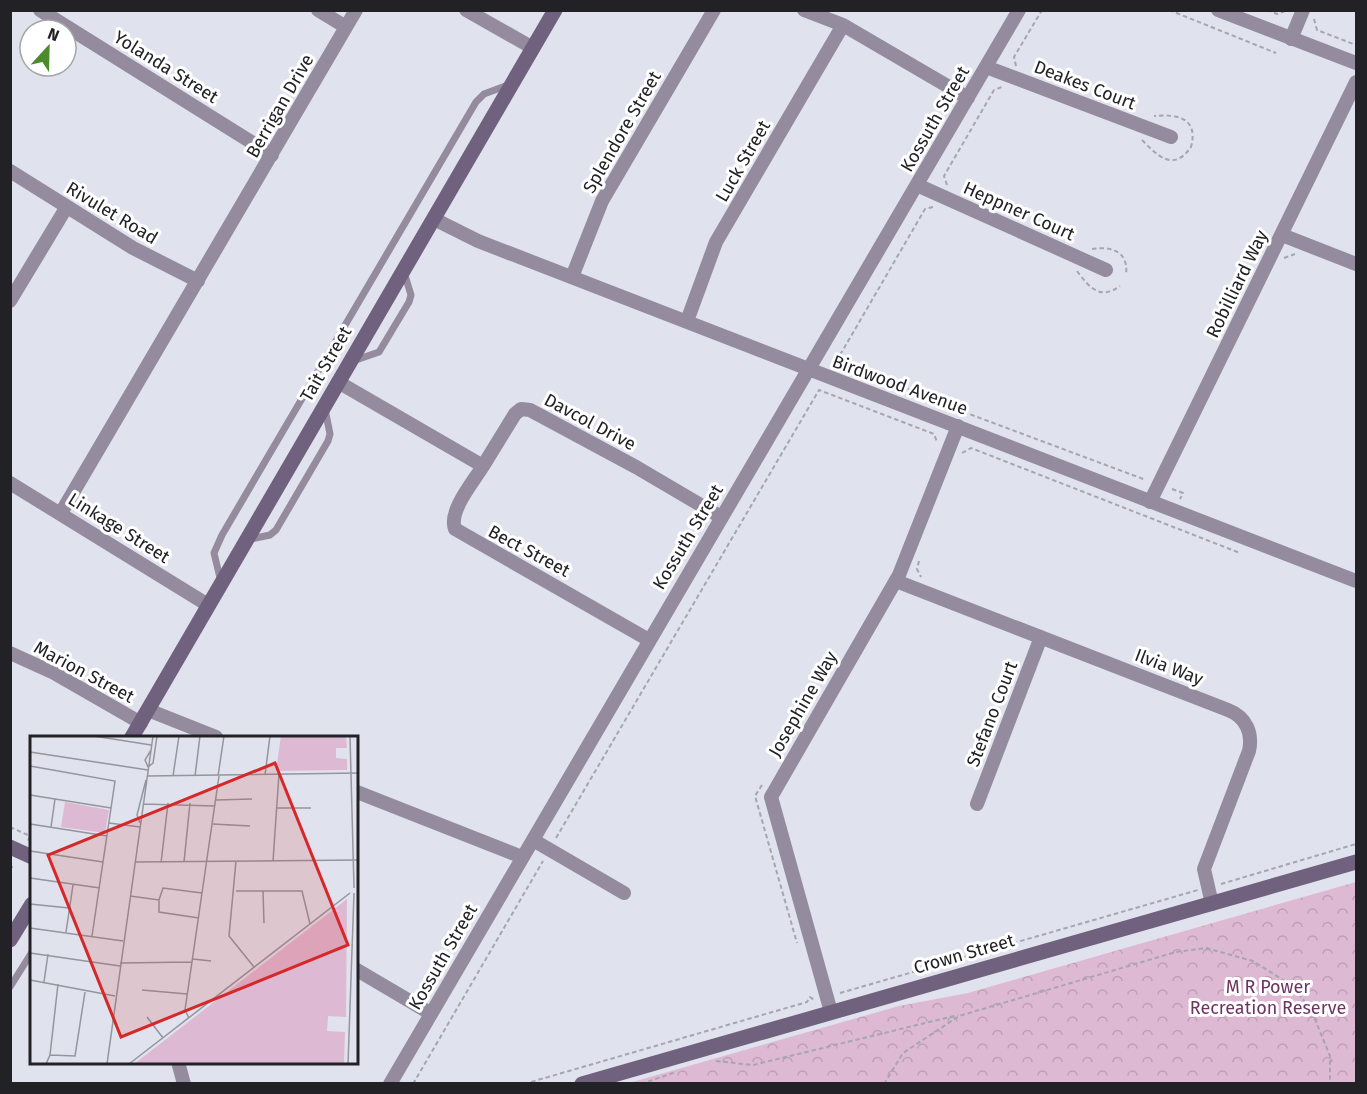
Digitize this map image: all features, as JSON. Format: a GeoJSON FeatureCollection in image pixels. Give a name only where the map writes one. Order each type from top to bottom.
{"type":"FeatureCollection","features":[{"type":"Feature","properties":{"kind":"street","name":"Yolanda Street"},"geometry":{"type":"LineString","coordinates":[[40,10],[130,64],[272,155]]}},
{"type":"Feature","properties":{"kind":"street"},"geometry":{"type":"LineString","coordinates":[[318,10],[346,27]]}},
{"type":"Feature","properties":{"kind":"street","name":"Berrigan Drive"},"geometry":{"type":"LineString","coordinates":[[61,513],[356,10]]}},
{"type":"Feature","properties":{"kind":"street"},"geometry":{"type":"LineString","coordinates":[[466,10],[533,48]]}},
{"type":"Feature","properties":{"kind":"street","name":"Tait Street"},"geometry":{"type":"LineString","coordinates":[[140,727],[221,582],[533,48],[546,18],[555,10]]}},
{"type":"Feature","properties":{"kind":"street","name":"Splendore Street"},"geometry":{"type":"LineString","coordinates":[[572,277],[602,201],[714,10]]}},
{"type":"Feature","properties":{"kind":"street"},"geometry":{"type":"LineString","coordinates":[[804,10],[843,26],[968,98]]}},
{"type":"Feature","properties":{"kind":"street","name":"Kossuth Street"},"geometry":{"type":"LineString","coordinates":[[390,1083],[1019,10]]}},
{"type":"Feature","properties":{"kind":"street"},"geometry":{"type":"LineString","coordinates":[[1218,10],[1356,63]]}},
{"type":"Feature","properties":{"kind":"street"},"geometry":{"type":"LineString","coordinates":[[1292,39],[1298,11]]}},
{"type":"Feature","properties":{"kind":"street","name":"Luck Street"},"geometry":{"type":"LineString","coordinates":[[687,321],[716,242],[843,26]]}},
{"type":"Feature","properties":{"kind":"street","name":"Deakes Court"},"geometry":{"type":"LineString","coordinates":[[986,67],[1171,137]]}},
{"type":"Feature","properties":{"kind":"street","name":"Robilliard Way"},"geometry":{"type":"LineString","coordinates":[[1150,502],[1165,487],[1356,82]]}},
{"type":"Feature","properties":{"kind":"street","name":"Rivulet Road"},"geometry":{"type":"LineString","coordinates":[[10,171],[133,248],[198,280]]}},
{"type":"Feature","properties":{"kind":"street","name":"Heppner Court"},"geometry":{"type":"LineString","coordinates":[[917,185],[1106,270]]}},
{"type":"Feature","properties":{"kind":"street"},"geometry":{"type":"LineString","coordinates":[[10,301],[66,208]]}},
{"type":"Feature","properties":{"kind":"street","name":"Birdwood Avenue"},"geometry":{"type":"LineString","coordinates":[[434,219],[478,241],[1356,581]]}},
{"type":"Feature","properties":{"kind":"street"},"geometry":{"type":"LineString","coordinates":[[1282,235],[1356,264]]}},
{"type":"Feature","properties":{"kind":"street"},"geometry":{"type":"LineString","coordinates":[[338,382],[483,466]]}},
{"type":"Feature","properties":{"kind":"street","name":"Davcol Drive"},"geometry":{"type":"LineString","coordinates":[[483,466],[515,414],[521,409],[526,410],[636,467],[721,517]]}},
{"type":"Feature","properties":{"kind":"street","name":"Josephine Way"},"geometry":{"type":"LineString","coordinates":[[831,1012],[771,797],[896,581],[908,557],[958,426]]}},
{"type":"Feature","properties":{"kind":"street","name":"Bect Street"},"geometry":{"type":"LineString","coordinates":[[483,466],[456,513],[453,522],[456,530],[649,640]]}},
{"type":"Feature","properties":{"kind":"street","name":"Linkage Street"},"geometry":{"type":"LineString","coordinates":[[10,483],[208,605]]}},
{"type":"Feature","properties":{"kind":"street","name":"Ilvia Way"},"geometry":{"type":"LineString","coordinates":[[896,581],[1233,712],[1246,725],[1251,739],[1249,751],[1204,867],[1214,883],[1212,904]]}},
{"type":"Feature","properties":{"kind":"street","name":"Stefano Court"},"geometry":{"type":"LineString","coordinates":[[977,804],[1041,637]]}},
{"type":"Feature","properties":{"kind":"street","name":"Marion Street"},"geometry":{"type":"LineString","coordinates":[[10,653],[54,673],[140,727],[208,736]]}},
{"type":"Feature","properties":{"kind":"street"},"geometry":{"type":"LineString","coordinates":[[358,792],[522,857]]}},
{"type":"Feature","properties":{"kind":"street"},"geometry":{"type":"LineString","coordinates":[[533,840],[624,892]]}},
{"type":"Feature","properties":{"kind":"street"},"geometry":{"type":"LineString","coordinates":[[10,847],[30,856]]}},
{"type":"Feature","properties":{"kind":"street","name":"Crown Street"},"geometry":{"type":"LineString","coordinates":[[582,1083],[1356,862]]}},
{"type":"Feature","properties":{"kind":"street"},"geometry":{"type":"LineString","coordinates":[[10,940],[24,911]]}},
{"type":"Feature","properties":{"kind":"street"},"geometry":{"type":"LineString","coordinates":[[358,971],[430,1014]]}},
{"type":"Feature","properties":{"kind":"street"},"geometry":{"type":"LineString","coordinates":[[179,1064],[184,1083]]}},
{"type":"Feature","properties":{"kind":"lane"},"geometry":{"type":"LineString","coordinates":[[221,582],[215,558],[216,546],[476,102],[488,92],[512,83]]}},
{"type":"Feature","properties":{"kind":"lane"},"geometry":{"type":"LineString","coordinates":[[349,364],[377,354],[382,348],[410,299],[404,269]]}},
{"type":"Feature","properties":{"kind":"lane"},"geometry":{"type":"LineString","coordinates":[[243,544],[276,530],[329,438],[325,404]]}},
{"type":"Feature","properties":{"kind":"lane"},"geometry":{"type":"LineString","coordinates":[[10,987],[30,955]]}},
{"type":"Feature","properties":{"kind":"path"},"geometry":{"type":"LineString","coordinates":[[1014,57],[1042,10]]}},
{"type":"Feature","properties":{"kind":"path"},"geometry":{"type":"LineString","coordinates":[[1169,10],[1276,53]]}},
{"type":"Feature","properties":{"kind":"path"},"geometry":{"type":"LineString","coordinates":[[1267,10],[1277,14],[1298,11],[1314,18],[1317,30],[1356,45]]}},
{"type":"Feature","properties":{"kind":"path"},"geometry":{"type":"LineString","coordinates":[[944,176],[994,90]]}},
{"type":"Feature","properties":{"kind":"path"},"geometry":{"type":"LineString","coordinates":[[934,206],[925,209],[885,277],[840,355],[843,362],[964,412],[1165,487]]}},
{"type":"Feature","properties":{"kind":"path"},"geometry":{"type":"LineString","coordinates":[[1075,270],[1087,286],[1098,292],[1111,292],[1120,286]]}},
{"type":"Feature","properties":{"kind":"path"},"geometry":{"type":"LineString","coordinates":[[412,1083],[819,390],[934,434],[936,446],[961,455],[971,448],[1240,553]]}},
{"type":"Feature","properties":{"kind":"path"},"geometry":{"type":"LineString","coordinates":[[908,557],[920,562],[917,568],[921,577]]}},
{"type":"Feature","properties":{"kind":"path"},"geometry":{"type":"LineString","coordinates":[[767,776],[755,796],[799,950]]}},
{"type":"Feature","properties":{"kind":"path"},"geometry":{"type":"LineString","coordinates":[[10,827],[30,836]]}},
{"type":"Feature","properties":{"kind":"path"},"geometry":{"type":"LineString","coordinates":[[524,1083],[807,1002],[811,996],[814,1000],[827,997],[1214,883],[1356,844]]}},
{"type":"Feature","properties":{"kind":"path"},"geometry":{"type":"LineString","coordinates":[[714,1061],[753,1065],[963,1014],[1176,952],[1206,948],[1253,961],[1294,987],[1312,1012],[1330,1056],[1330,1083]]}},
{"type":"Feature","properties":{"kind":"path"},"geometry":{"type":"LineString","coordinates":[[884,1083],[903,1053],[963,1014]]}},
{"type":"Feature","properties":{"kind":"path"},"geometry":{"type":"LineString","coordinates":[[641,1083],[681,1071]]}},
{"type":"Feature","properties":{"kind":"green space","name":"M R Power Recreation Reserve"},"geometry":{"type":"Polygon","coordinates":[[[1356,882],[1356,1083],[629,1083],[899,1006],[968,993],[1356,882]]]}}]}
